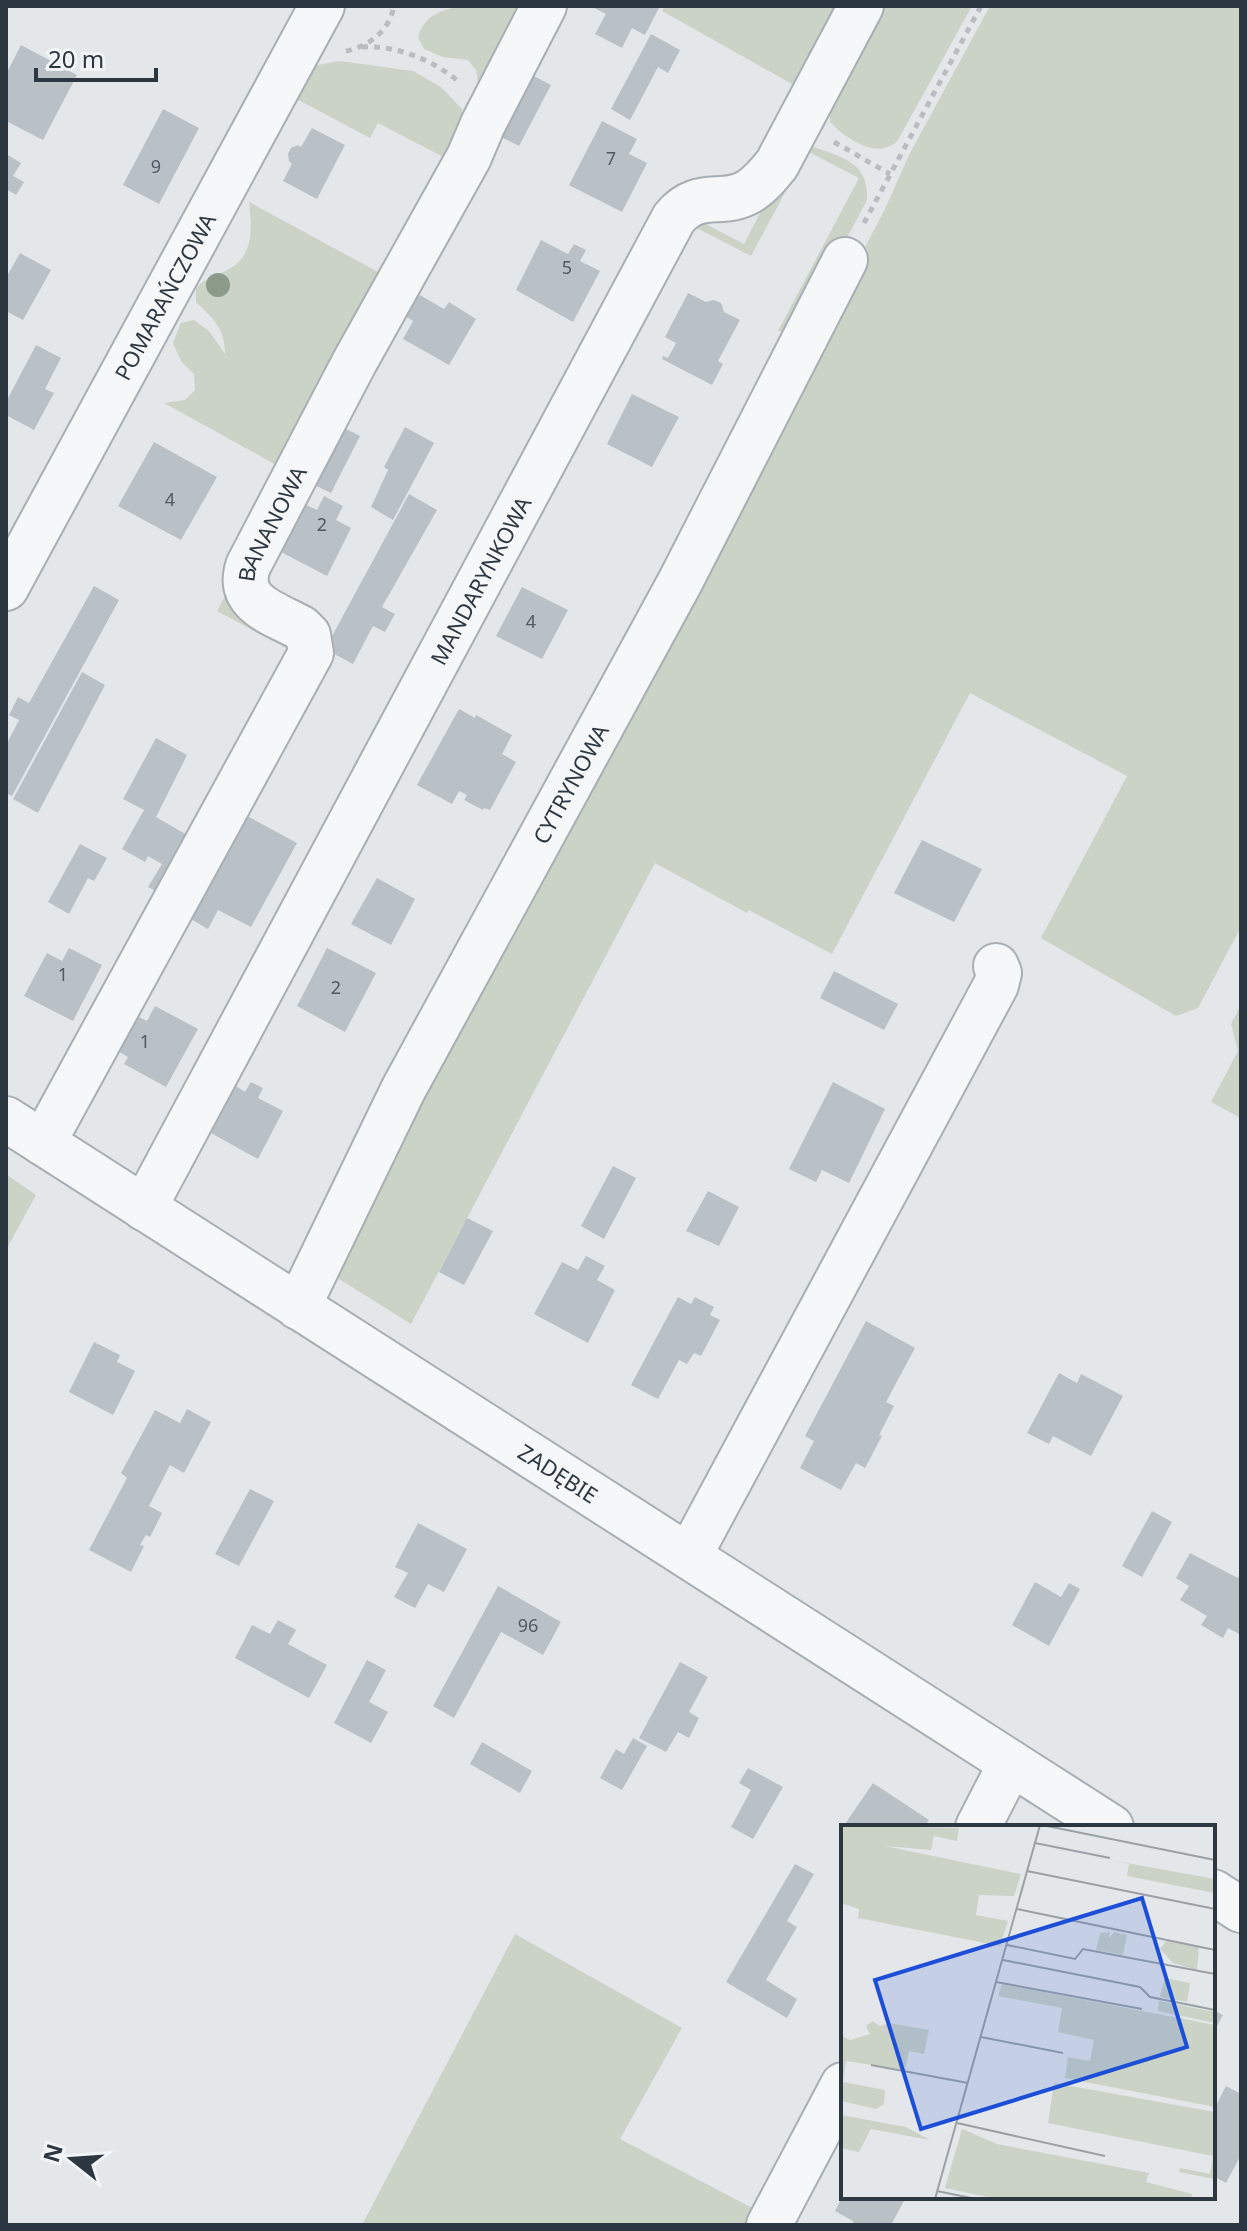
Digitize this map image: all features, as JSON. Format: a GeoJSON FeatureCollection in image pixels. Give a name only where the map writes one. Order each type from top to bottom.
{"type":"FeatureCollection","features":[{"type":"Feature","properties":{"kind":"street","name":"POMARAŃCZOWA"},"geometry":{"type":"LineString","coordinates":[[6,588],[322,6]]}},
{"type":"Feature","properties":{"kind":"street","name":"BANANOWA"},"geometry":{"type":"LineString","coordinates":[[43,1143],[311,653],[308,635],[301,628],[251,599],[245,590],[244,579],[248,566],[354,363],[469,157],[544,6]]}},
{"type":"Feature","properties":{"kind":"street","name":"MANDARYNKOWA"},"geometry":{"type":"LineString","coordinates":[[144,1208],[674,218],[684,206],[693,202],[747,193],[763,181],[777,164],[861,6]]}},
{"type":"Feature","properties":{"kind":"street","name":"CYTRYNOWA"},"geometry":{"type":"LineString","coordinates":[[298,1307],[403,1090],[680,582],[845,260]]}},
{"type":"Feature","properties":{"kind":"street"},"geometry":{"type":"LineString","coordinates":[[689,1556],[996,985],[999,973],[996,966]]}},
{"type":"Feature","properties":{"kind":"street","name":"ZADĘBIE"},"geometry":{"type":"LineString","coordinates":[[6,1119],[1108,1825]]}},
{"type":"Feature","properties":{"kind":"street"},"geometry":{"type":"LineString","coordinates":[[979,1825],[1011,1763]]}},
{"type":"Feature","properties":{"kind":"street"},"geometry":{"type":"LineString","coordinates":[[1215,1893],[1241,1910]]}},
{"type":"Feature","properties":{"kind":"street"},"geometry":{"type":"LineString","coordinates":[[769,2225],[841,2089]]}},
{"type":"Feature","properties":{"kind":"path"},"geometry":{"type":"LineString","coordinates":[[362,47],[386,27],[394,6]]}},
{"type":"Feature","properties":{"kind":"path"},"geometry":{"type":"LineString","coordinates":[[845,260],[981,6]]}},
{"type":"Feature","properties":{"kind":"path"},"geometry":{"type":"LineString","coordinates":[[341,52],[378,46],[398,50],[449,72],[466,87],[478,105],[483,124]]}},
{"type":"Feature","properties":{"kind":"path"},"geometry":{"type":"LineString","coordinates":[[790,137],[819,136],[890,174]]}},
{"type":"Feature","properties":{"kind":"green space"},"geometry":{"type":"Polygon","coordinates":[[[462,6],[516,6],[523,15],[485,88],[478,82],[476,70],[468,60],[443,57],[424,49],[418,37],[425,23],[434,15],[462,6]]]}},
{"type":"Feature","properties":{"kind":"green space"},"geometry":{"type":"Polygon","coordinates":[[[665,6],[843,6],[799,88],[662,11],[665,6]]]}},
{"type":"Feature","properties":{"kind":"green space"},"geometry":{"type":"Polygon","coordinates":[[[884,6],[972,6],[898,140],[890,146],[872,148],[854,141],[830,122],[830,107],[884,6]]]}},
{"type":"Feature","properties":{"kind":"green space"},"geometry":{"type":"Polygon","coordinates":[[[990,6],[1241,6],[1241,927],[1198,1008],[1176,1016],[1041,938],[1127,776],[970,693],[832,954],[749,910],[747,913],[655,863],[411,1324],[328,1272],[884,211],[910,153],[990,6]]]}},
{"type":"Feature","properties":{"kind":"green space"},"geometry":{"type":"Polygon","coordinates":[[[339,61],[413,71],[441,87],[462,109],[464,133],[453,162],[378,123],[370,138],[289,95],[308,67],[339,61]]]}},
{"type":"Feature","properties":{"kind":"green space"},"geometry":{"type":"Polygon","coordinates":[[[814,147],[844,159],[859,170],[867,188],[867,200],[810,308],[787,331],[778,331],[859,178],[807,151],[751,256],[685,222],[698,220],[744,244],[776,182],[800,149],[814,147]]]}},
{"type":"Feature","properties":{"kind":"green space"},"geometry":{"type":"Polygon","coordinates":[[[249,202],[391,279],[289,472],[164,403],[185,400],[195,390],[194,374],[181,361],[173,343],[181,323],[194,320],[209,331],[225,354],[217,325],[196,302],[196,288],[241,260],[249,245],[249,202]]]}},
{"type":"Feature","properties":{"kind":"green space"},"geometry":{"type":"Polygon","coordinates":[[[237,573],[288,637],[293,652],[217,611],[237,573]]]}},
{"type":"Feature","properties":{"kind":"green space"},"geometry":{"type":"Polygon","coordinates":[[[1241,1005],[1241,1118],[1211,1102],[1238,1051],[1231,1024],[1241,1005]]]}},
{"type":"Feature","properties":{"kind":"green space"},"geometry":{"type":"Polygon","coordinates":[[[6,1174],[36,1195],[6,1250],[6,1174]]]}},
{"type":"Feature","properties":{"kind":"green space"},"geometry":{"type":"Polygon","coordinates":[[[515,1934],[682,2028],[620,2139],[762,2213],[755,2225],[362,2225],[515,1934]]]}},
{"type":"Feature","properties":{"kind":"building"},"geometry":{"type":"Polygon","coordinates":[[[590,6],[660,6],[645,35],[632,28],[622,48],[595,34],[606,14],[590,6]]]}},
{"type":"Feature","properties":{"kind":"building"},"geometry":{"type":"Polygon","coordinates":[[[651,34],[680,50],[668,73],[658,67],[630,120],[611,109],[651,34]]]}},
{"type":"Feature","properties":{"kind":"building"},"geometry":{"type":"Polygon","coordinates":[[[21,45],[77,75],[43,140],[6,121],[6,74],[21,45]]]}},
{"type":"Feature","properties":{"kind":"building"},"geometry":{"type":"Polygon","coordinates":[[[526,72],[551,85],[519,146],[495,134],[526,72]]]}},
{"type":"Feature","properties":{"kind":"building"},"geometry":{"type":"Polygon","coordinates":[[[163,109],[199,128],[159,204],[123,185],[163,109]]]}},
{"type":"Feature","properties":{"kind":"building"},"geometry":{"type":"Polygon","coordinates":[[[602,121],[637,139],[629,154],[647,163],[622,212],[569,185],[602,121]]]}},
{"type":"Feature","properties":{"kind":"building"},"geometry":{"type":"Polygon","coordinates":[[[312,128],[345,145],[317,199],[283,181],[292,164],[288,154],[291,148],[301,147],[312,128]]]}},
{"type":"Feature","properties":{"kind":"building"},"geometry":{"type":"Polygon","coordinates":[[[6,154],[21,163],[13,176],[24,182],[16,195],[6,189],[6,154]]]}},
{"type":"Feature","properties":{"kind":"building"},"geometry":{"type":"Polygon","coordinates":[[[541,240],[568,254],[574,244],[586,250],[580,261],[600,271],[573,322],[516,290],[541,240]]]}},
{"type":"Feature","properties":{"kind":"building"},"geometry":{"type":"Polygon","coordinates":[[[20,253],[51,270],[23,320],[6,311],[6,278],[20,253]]]}},
{"type":"Feature","properties":{"kind":"building"},"geometry":{"type":"Polygon","coordinates":[[[688,293],[706,302],[714,300],[721,303],[724,312],[740,320],[718,361],[723,364],[712,385],[662,359],[663,356],[668,358],[676,343],[665,337],[688,293]]]}},
{"type":"Feature","properties":{"kind":"building"},"geometry":{"type":"Polygon","coordinates":[[[418,294],[444,309],[449,302],[476,319],[449,365],[403,339],[413,321],[405,316],[409,304],[418,294]]]}},
{"type":"Feature","properties":{"kind":"building"},"geometry":{"type":"Polygon","coordinates":[[[36,345],[61,358],[45,389],[54,393],[34,430],[6,415],[6,402],[36,345]]]}},
{"type":"Feature","properties":{"kind":"building"},"geometry":{"type":"Polygon","coordinates":[[[632,394],[679,417],[652,467],[607,444],[632,394]]]}},
{"type":"Feature","properties":{"kind":"building"},"geometry":{"type":"Polygon","coordinates":[[[336,424],[360,436],[331,493],[306,481],[336,424]]]}},
{"type":"Feature","properties":{"kind":"building"},"geometry":{"type":"Polygon","coordinates":[[[405,427],[434,443],[393,520],[371,507],[388,470],[384,467],[405,427]]]}},
{"type":"Feature","properties":{"kind":"building"},"geometry":{"type":"Polygon","coordinates":[[[154,442],[217,477],[181,540],[118,506],[154,442]]]}},
{"type":"Feature","properties":{"kind":"building"},"geometry":{"type":"Polygon","coordinates":[[[409,494],[437,510],[382,607],[395,614],[385,632],[373,626],[353,664],[325,649],[409,494]]]}},
{"type":"Feature","properties":{"kind":"building"},"geometry":{"type":"Polygon","coordinates":[[[324,496],[343,506],[336,520],[351,528],[327,576],[277,550],[302,503],[317,510],[324,496]]]}},
{"type":"Feature","properties":{"kind":"building"},"geometry":{"type":"Polygon","coordinates":[[[94,586],[119,600],[12,796],[6,793],[6,745],[19,720],[9,715],[18,697],[29,703],[94,586]]]}},
{"type":"Feature","properties":{"kind":"building"},"geometry":{"type":"Polygon","coordinates":[[[522,587],[568,610],[542,659],[496,636],[522,587]]]}},
{"type":"Feature","properties":{"kind":"building"},"geometry":{"type":"Polygon","coordinates":[[[82,672],[105,685],[38,813],[13,799],[82,672]]]}},
{"type":"Feature","properties":{"kind":"building"},"geometry":{"type":"Polygon","coordinates":[[[459,709],[512,735],[502,754],[516,762],[490,810],[483,810],[464,800],[467,795],[459,791],[452,804],[417,785],[459,709]]]}},
{"type":"Feature","properties":{"kind":"building"},"geometry":{"type":"Polygon","coordinates":[[[156,738],[187,755],[156,817],[199,842],[168,897],[148,887],[162,864],[148,856],[145,862],[122,849],[144,810],[123,799],[156,738]]]}},
{"type":"Feature","properties":{"kind":"building"},"geometry":{"type":"Polygon","coordinates":[[[238,811],[297,843],[251,927],[218,910],[208,929],[182,914],[238,811]]]}},
{"type":"Feature","properties":{"kind":"building"},"geometry":{"type":"Polygon","coordinates":[[[922,840],[982,869],[954,922],[894,893],[922,840]]]}},
{"type":"Feature","properties":{"kind":"building"},"geometry":{"type":"Polygon","coordinates":[[[80,844],[107,858],[94,881],[88,878],[69,914],[48,902],[80,844]]]}},
{"type":"Feature","properties":{"kind":"building"},"geometry":{"type":"Polygon","coordinates":[[[377,878],[415,899],[391,945],[351,924],[377,878]]]}},
{"type":"Feature","properties":{"kind":"building"},"geometry":{"type":"Polygon","coordinates":[[[69,948],[102,965],[73,1021],[24,996],[47,953],[62,961],[69,948]]]}},
{"type":"Feature","properties":{"kind":"building"},"geometry":{"type":"Polygon","coordinates":[[[327,948],[376,973],[345,1032],[297,1006],[327,948]]]}},
{"type":"Feature","properties":{"kind":"building"},"geometry":{"type":"Polygon","coordinates":[[[834,971],[898,1004],[884,1030],[820,998],[834,971]]]}},
{"type":"Feature","properties":{"kind":"building"},"geometry":{"type":"Polygon","coordinates":[[[155,1006],[198,1029],[166,1087],[124,1064],[128,1057],[114,1049],[133,1014],[147,1021],[155,1006]]]}},
{"type":"Feature","properties":{"kind":"building"},"geometry":{"type":"Polygon","coordinates":[[[251,1082],[263,1088],[258,1098],[283,1111],[258,1159],[211,1133],[236,1086],[245,1092],[251,1082]]]}},
{"type":"Feature","properties":{"kind":"building"},"geometry":{"type":"Polygon","coordinates":[[[833,1082],[885,1109],[849,1183],[822,1170],[816,1182],[789,1169],[833,1082]]]}},
{"type":"Feature","properties":{"kind":"building"},"geometry":{"type":"Polygon","coordinates":[[[613,1166],[636,1178],[604,1239],[581,1226],[613,1166]]]}},
{"type":"Feature","properties":{"kind":"building"},"geometry":{"type":"Polygon","coordinates":[[[708,1191],[739,1207],[719,1246],[686,1231],[708,1191]]]}},
{"type":"Feature","properties":{"kind":"building"},"geometry":{"type":"Polygon","coordinates":[[[467,1218],[493,1231],[464,1285],[439,1272],[467,1218]]]}},
{"type":"Feature","properties":{"kind":"building"},"geometry":{"type":"Polygon","coordinates":[[[586,1256],[605,1266],[597,1280],[615,1290],[588,1343],[534,1314],[562,1262],[578,1270],[586,1256]]]}},
{"type":"Feature","properties":{"kind":"building"},"geometry":{"type":"Polygon","coordinates":[[[678,1297],[691,1304],[695,1297],[714,1307],[710,1315],[720,1320],[701,1356],[694,1353],[687,1364],[679,1360],[658,1399],[631,1385],[678,1297]]]}},
{"type":"Feature","properties":{"kind":"building"},"geometry":{"type":"Polygon","coordinates":[[[866,1321],[915,1348],[886,1402],[894,1406],[879,1435],[882,1436],[865,1468],[856,1463],[841,1490],[800,1468],[814,1441],[805,1436],[866,1321]]]}},
{"type":"Feature","properties":{"kind":"building"},"geometry":{"type":"Polygon","coordinates":[[[94,1342],[120,1355],[117,1362],[135,1371],[113,1415],[69,1392],[94,1342]]]}},
{"type":"Feature","properties":{"kind":"building"},"geometry":{"type":"Polygon","coordinates":[[[1059,1373],[1077,1383],[1081,1374],[1123,1396],[1091,1456],[1053,1436],[1049,1444],[1027,1433],[1059,1373]]]}},
{"type":"Feature","properties":{"kind":"building"},"geometry":{"type":"Polygon","coordinates":[[[187,1409],[211,1422],[184,1473],[170,1465],[149,1506],[162,1513],[150,1537],[146,1535],[140,1545],[144,1546],[131,1572],[89,1550],[127,1478],[121,1473],[155,1410],[180,1423],[187,1409]]]}},
{"type":"Feature","properties":{"kind":"building"},"geometry":{"type":"Polygon","coordinates":[[[250,1489],[274,1501],[239,1566],[215,1554],[250,1489]]]}},
{"type":"Feature","properties":{"kind":"building"},"geometry":{"type":"Polygon","coordinates":[[[1152,1511],[1172,1522],[1142,1577],[1122,1566],[1152,1511]]]}},
{"type":"Feature","properties":{"kind":"building"},"geometry":{"type":"Polygon","coordinates":[[[418,1523],[467,1549],[444,1592],[428,1584],[415,1608],[394,1597],[408,1573],[395,1567],[418,1523]]]}},
{"type":"Feature","properties":{"kind":"building"},"geometry":{"type":"Polygon","coordinates":[[[1190,1553],[1238,1578],[1241,1572],[1241,1635],[1228,1628],[1223,1638],[1201,1625],[1207,1616],[1180,1600],[1189,1586],[1176,1578],[1190,1553]]]}},
{"type":"Feature","properties":{"kind":"building"},"geometry":{"type":"Polygon","coordinates":[[[1035,1582],[1061,1597],[1069,1583],[1080,1589],[1049,1646],[1012,1625],[1035,1582]]]}},
{"type":"Feature","properties":{"kind":"building"},"geometry":{"type":"Polygon","coordinates":[[[498,1586],[561,1622],[543,1655],[501,1632],[454,1718],[433,1706],[498,1586]]]}},
{"type":"Feature","properties":{"kind":"building"},"geometry":{"type":"Polygon","coordinates":[[[278,1620],[296,1630],[288,1644],[327,1665],[309,1698],[235,1658],[252,1625],[270,1634],[278,1620]]]}},
{"type":"Feature","properties":{"kind":"building"},"geometry":{"type":"Polygon","coordinates":[[[367,1660],[386,1670],[369,1702],[388,1712],[371,1743],[334,1723],[367,1660]]]}},
{"type":"Feature","properties":{"kind":"building"},"geometry":{"type":"Polygon","coordinates":[[[680,1662],[708,1677],[689,1712],[699,1718],[689,1738],[678,1732],[666,1752],[639,1738],[680,1662]]]}},
{"type":"Feature","properties":{"kind":"building"},"geometry":{"type":"Polygon","coordinates":[[[633,1738],[647,1746],[622,1790],[600,1778],[616,1749],[624,1754],[633,1738]]]}},
{"type":"Feature","properties":{"kind":"building"},"geometry":{"type":"Polygon","coordinates":[[[482,1742],[532,1771],[520,1793],[470,1764],[482,1742]]]}},
{"type":"Feature","properties":{"kind":"building"},"geometry":{"type":"Polygon","coordinates":[[[748,1768],[783,1787],[753,1839],[731,1827],[751,1790],[739,1783],[748,1768]]]}},
{"type":"Feature","properties":{"kind":"building"},"geometry":{"type":"Polygon","coordinates":[[[873,1783],[929,1820],[925,1825],[844,1825],[873,1783]]]}},
{"type":"Feature","properties":{"kind":"building"},"geometry":{"type":"Polygon","coordinates":[[[795,1864],[814,1874],[787,1921],[797,1927],[766,1980],[797,1999],[787,2018],[726,1982],[795,1864]]]}},
{"type":"Feature","properties":{"kind":"building"},"geometry":{"type":"Polygon","coordinates":[[[1215,2011],[1223,2015],[1215,2029],[1215,2011]]]}},
{"type":"Feature","properties":{"kind":"building"},"geometry":{"type":"Polygon","coordinates":[[[1226,2086],[1241,2094],[1241,2155],[1226,2183],[1215,2177],[1215,2107],[1226,2086]]]}},
{"type":"Feature","properties":{"kind":"building"},"geometry":{"type":"Polygon","coordinates":[[[841,2199],[905,2199],[891,2225],[854,2225],[853,2221],[835,2211],[841,2199]]]}}]}
